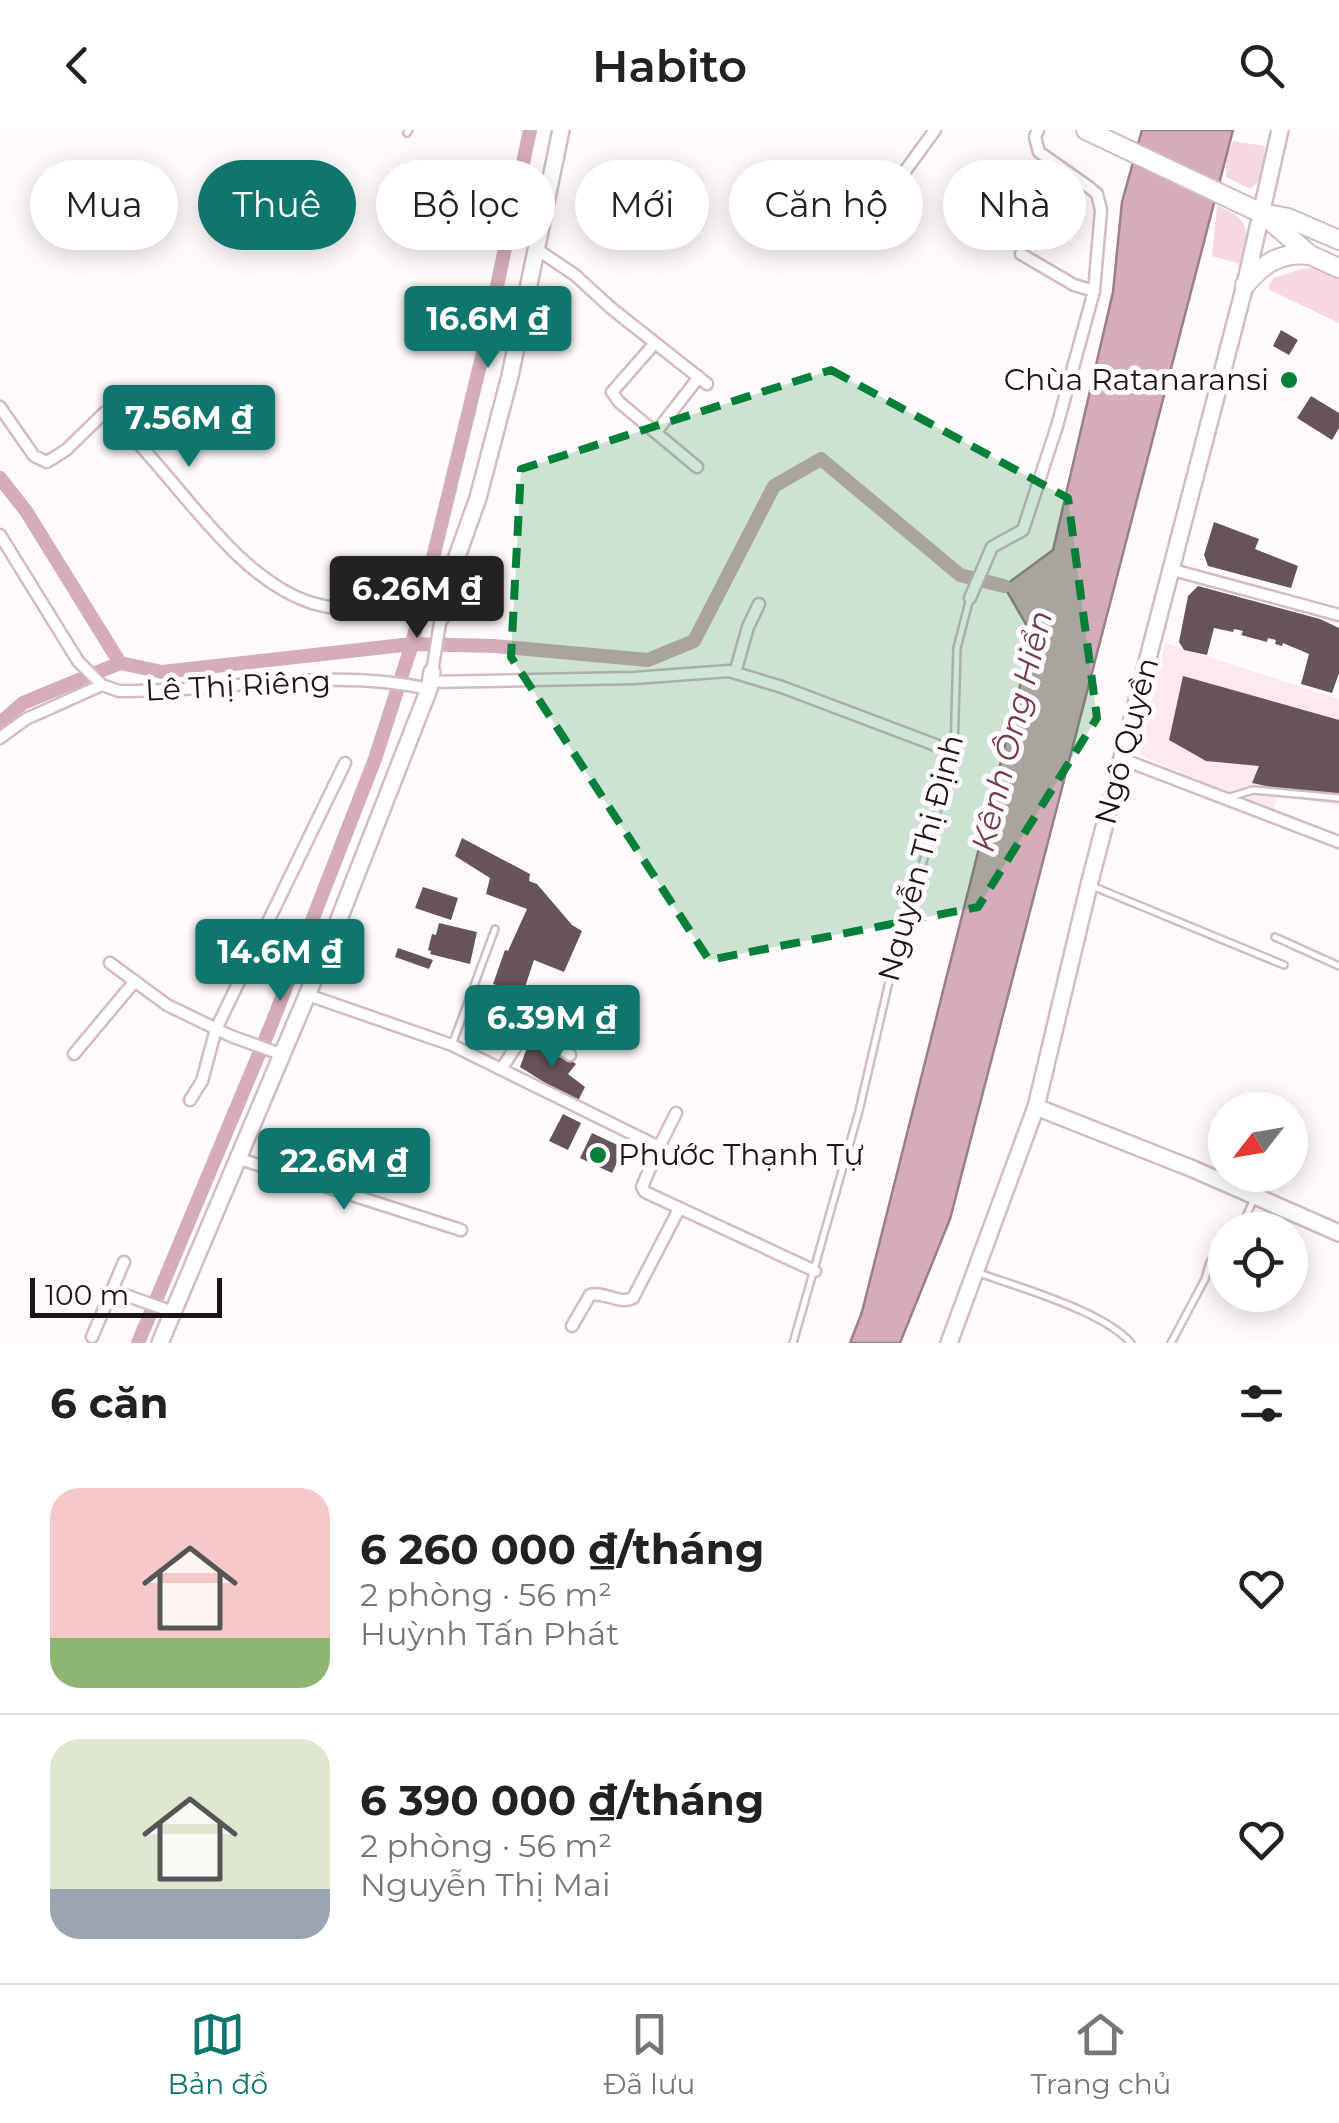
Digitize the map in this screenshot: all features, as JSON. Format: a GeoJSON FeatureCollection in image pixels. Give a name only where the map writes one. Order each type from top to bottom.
{"type":"FeatureCollection","features":[{"type":"Feature","properties":{"kind":"main road"},"geometry":{"type":"LineString","coordinates":[[1086,130],[1254,209],[1288,218],[1339,240]]}},
{"type":"Feature","properties":{"kind":"main road"},"geometry":{"type":"LineString","coordinates":[[1254,209],[1310,255],[1339,268]]}},
{"type":"Feature","properties":{"kind":"main road"},"geometry":{"type":"LineString","coordinates":[[1245,285],[1274,258],[1288,253],[1310,255]]}},
{"type":"Feature","properties":{"kind":"street"},"geometry":{"type":"LineString","coordinates":[[554,160],[560,130]]}},
{"type":"Feature","properties":{"kind":"street"},"geometry":{"type":"LineString","coordinates":[[913,160],[935,130]]}},
{"type":"Feature","properties":{"kind":"street","name":"Nguyễn Thị Định"},"geometry":{"type":"LineString","coordinates":[[970,598],[996,542],[1024,530],[1094,291],[1100,202],[1090,188],[1039,152],[1038,130]]}},
{"type":"Feature","properties":{"kind":"street","name":"Ngô Quyền"},"geometry":{"type":"LineString","coordinates":[[954,1341],[1036,1108],[1245,285],[1254,209],[1280,130]]}},
{"type":"Feature","properties":{"kind":"street"},"geometry":{"type":"LineString","coordinates":[[160,1343],[166,1310],[240,1158],[275,1052],[308,996],[428,683],[437,610],[478,498],[510,376],[535,250]]}},
{"type":"Feature","properties":{"kind":"street"},"geometry":{"type":"LineString","coordinates":[[538,250],[575,275],[703,380],[656,432]]}},
{"type":"Feature","properties":{"kind":"street"},"geometry":{"type":"LineString","coordinates":[[1021,254],[1074,285],[1094,291]]}},
{"type":"Feature","properties":{"kind":"street"},"geometry":{"type":"LineString","coordinates":[[655,343],[612,392],[697,467]]}},
{"type":"Feature","properties":{"kind":"street"},"geometry":{"type":"LineString","coordinates":[[0,407],[34,456],[47,462],[66,450],[104,413],[109,416],[259,576],[272,585],[314,604],[437,610]]}},
{"type":"Feature","properties":{"kind":"street","name":"Lê Thị Riêng"},"geometry":{"type":"LineString","coordinates":[[0,535],[78,661],[102,685],[119,691],[309,680],[428,683],[634,678],[708,670],[735,673],[782,687],[954,752]]}},
{"type":"Feature","properties":{"kind":"street"},"geometry":{"type":"LineString","coordinates":[[1173,570],[1339,615]]}},
{"type":"Feature","properties":{"kind":"street"},"geometry":{"type":"LineString","coordinates":[[735,673],[759,604]]}},
{"type":"Feature","properties":{"kind":"street"},"geometry":{"type":"LineString","coordinates":[[0,738],[26,719],[102,685]]}},
{"type":"Feature","properties":{"kind":"street"},"geometry":{"type":"LineString","coordinates":[[1122,758],[1339,842]]}},
{"type":"Feature","properties":{"kind":"street"},"geometry":{"type":"LineString","coordinates":[[190,1100],[202,1081],[216,1028],[344,763]]}},
{"type":"Feature","properties":{"kind":"street"},"geometry":{"type":"LineString","coordinates":[[110,963],[167,1005],[230,1036],[275,1052]]}},
{"type":"Feature","properties":{"kind":"street"},"geometry":{"type":"LineString","coordinates":[[74,1054],[135,981]]}},
{"type":"Feature","properties":{"kind":"street"},"geometry":{"type":"LineString","coordinates":[[308,996],[452,1044],[659,1147]]}},
{"type":"Feature","properties":{"kind":"street"},"geometry":{"type":"LineString","coordinates":[[502,1068],[528,1028],[570,1054]]}},
{"type":"Feature","properties":{"kind":"street"},"geometry":{"type":"LineString","coordinates":[[1036,1108],[1339,1233]]}},
{"type":"Feature","properties":{"kind":"street"},"geometry":{"type":"LineString","coordinates":[[676,1112],[642,1186],[645,1192],[815,1271]]}},
{"type":"Feature","properties":{"kind":"street"},"geometry":{"type":"LineString","coordinates":[[240,1158],[461,1230]]}},
{"type":"Feature","properties":{"kind":"street"},"geometry":{"type":"LineString","coordinates":[[572,1326],[590,1294],[622,1300],[633,1298],[678,1209]]}},
{"type":"Feature","properties":{"kind":"street"},"geometry":{"type":"LineString","coordinates":[[92,1338],[116,1291],[124,1262]]}},
{"type":"Feature","properties":{"kind":"street"},"geometry":{"type":"LineString","coordinates":[[116,1291],[166,1310]]}},
{"type":"Feature","properties":{"kind":"lane","name":"Nguyễn Thị Định"},"geometry":{"type":"LineString","coordinates":[[794,1343],[954,752],[957,648],[970,598]]}},
{"type":"Feature","properties":{"kind":"lane"},"geometry":{"type":"LineString","coordinates":[[1228,798],[1253,790],[1339,798]]}},
{"type":"Feature","properties":{"kind":"lane"},"geometry":{"type":"LineString","coordinates":[[1090,884],[1284,965]]}},
{"type":"Feature","properties":{"kind":"lane"},"geometry":{"type":"LineString","coordinates":[[452,1044],[495,928]]}},
{"type":"Feature","properties":{"kind":"lane"},"geometry":{"type":"LineString","coordinates":[[1275,938],[1339,966]]}},
{"type":"Feature","properties":{"kind":"lane"},"geometry":{"type":"LineString","coordinates":[[1248,1212],[1255,1196]]}},
{"type":"Feature","properties":{"kind":"lane"},"geometry":{"type":"LineString","coordinates":[[1171,1343],[1208,1269]]}},
{"type":"Feature","properties":{"kind":"lane"},"geometry":{"type":"LineString","coordinates":[[976,1272],[1065,1304],[1120,1331],[1131,1343]]}},
{"type":"Feature","properties":{"kind":"highlighted area"},"geometry":{"type":"Polygon","coordinates":[[[831,370],[1068,498],[1097,718],[978,907],[709,960],[511,657],[521,469],[831,370]]]}},
{"type":"Feature","properties":{"kind":"shaded area"},"geometry":{"type":"Polygon","coordinates":[[[1233,141],[1265,146],[1262,178],[1250,189],[1226,177],[1226,158],[1233,141]]]}},
{"type":"Feature","properties":{"kind":"shaded area"},"geometry":{"type":"Polygon","coordinates":[[[1217,206],[1237,216],[1245,228],[1244,265],[1212,256],[1217,206]]]}},
{"type":"Feature","properties":{"kind":"shaded area"},"geometry":{"type":"Polygon","coordinates":[[[1315,268],[1339,279],[1339,323],[1268,289],[1273,278],[1315,268]]]}},
{"type":"Feature","properties":{"kind":"shaded area"},"geometry":{"type":"Polygon","coordinates":[[[1165,643],[1339,699],[1339,806],[1278,794],[1273,812],[1140,755],[1165,643]]]}},
{"type":"Feature","properties":{"kind":"water","name":"Kênh Ông Hiển"},"geometry":{"type":"Polygon","coordinates":[[[1142,130],[1233,130],[950,1219],[900,1343],[850,1343],[862,1312],[1024,670],[1031,633],[1004,586],[1053,550],[1113,292],[1122,202],[1142,130]]]}},
{"type":"Feature","properties":{"kind":"building"},"geometry":{"type":"Polygon","coordinates":[[[1281,330],[1298,340],[1289,355],[1273,346],[1281,330]]]}},
{"type":"Feature","properties":{"kind":"building"},"geometry":{"type":"Polygon","coordinates":[[[1311,396],[1339,413],[1339,428],[1332,440],[1297,418],[1311,396]]]}},
{"type":"Feature","properties":{"kind":"building"},"geometry":{"type":"Polygon","coordinates":[[[1214,522],[1259,539],[1255,549],[1298,566],[1291,588],[1208,566],[1204,555],[1214,522]]]}},
{"type":"Feature","properties":{"kind":"building"},"geometry":{"type":"Polygon","coordinates":[[[1198,586],[1320,619],[1339,628],[1339,673],[1332,693],[1301,684],[1309,654],[1283,643],[1275,644],[1276,640],[1268,638],[1267,642],[1241,635],[1243,631],[1214,628],[1207,655],[1184,650],[1179,642],[1188,596],[1198,586]]]}},
{"type":"Feature","properties":{"kind":"building"},"geometry":{"type":"Polygon","coordinates":[[[1183,676],[1339,720],[1339,801],[1252,783],[1259,766],[1206,761],[1169,740],[1183,676]]]}},
{"type":"Feature","properties":{"kind":"building"},"geometry":{"type":"Polygon","coordinates":[[[462,838],[530,874],[529,881],[537,884],[572,925],[582,931],[564,972],[534,960],[522,996],[532,1000],[527,1013],[495,1002],[500,986],[493,984],[505,950],[508,951],[527,909],[486,894],[490,878],[455,856],[462,838]]]}},
{"type":"Feature","properties":{"kind":"building"},"geometry":{"type":"Polygon","coordinates":[[[423,887],[458,898],[451,920],[415,908],[423,887]]]}},
{"type":"Feature","properties":{"kind":"building"},"geometry":{"type":"Polygon","coordinates":[[[439,923],[477,932],[470,964],[430,954],[432,934],[436,935],[439,923]]]}},
{"type":"Feature","properties":{"kind":"building"},"geometry":{"type":"Polygon","coordinates":[[[398,948],[433,960],[429,969],[395,957],[398,948]]]}},
{"type":"Feature","properties":{"kind":"building"},"geometry":{"type":"Polygon","coordinates":[[[529,1042],[541,1050],[545,1043],[576,1064],[568,1074],[585,1087],[577,1103],[520,1067],[529,1042]]]}},
{"type":"Feature","properties":{"kind":"building"},"geometry":{"type":"Polygon","coordinates":[[[563,1114],[581,1123],[568,1150],[549,1141],[563,1114]]]}},
{"type":"Feature","properties":{"kind":"building"},"geometry":{"type":"Polygon","coordinates":[[[592,1133],[624,1148],[612,1173],[580,1158],[592,1133]]]}},
{"type":"Feature","properties":{"kind":"waterway"},"geometry":{"type":"LineString","coordinates":[[138,1343],[272,1023],[375,759],[412,644],[482,357],[530,130]]}},
{"type":"Feature","properties":{"kind":"waterway"},"geometry":{"type":"LineString","coordinates":[[0,478],[26,511],[120,663],[162,672],[412,644],[494,646],[648,660],[694,641],[774,486],[821,459],[960,575],[1004,586]]}},
{"type":"Feature","properties":{"kind":"waterway"},"geometry":{"type":"LineString","coordinates":[[0,723],[23,703],[120,663]]}},
{"type":"Feature","properties":{"kind":"place","name":"Chùa Ratanaransi"},"geometry":{"type":"Point","coordinates":[1289,380]}},
{"type":"Feature","properties":{"kind":"place","name":"Phước Thạnh Tự"},"geometry":{"type":"Point","coordinates":[598,1155]}}]}
